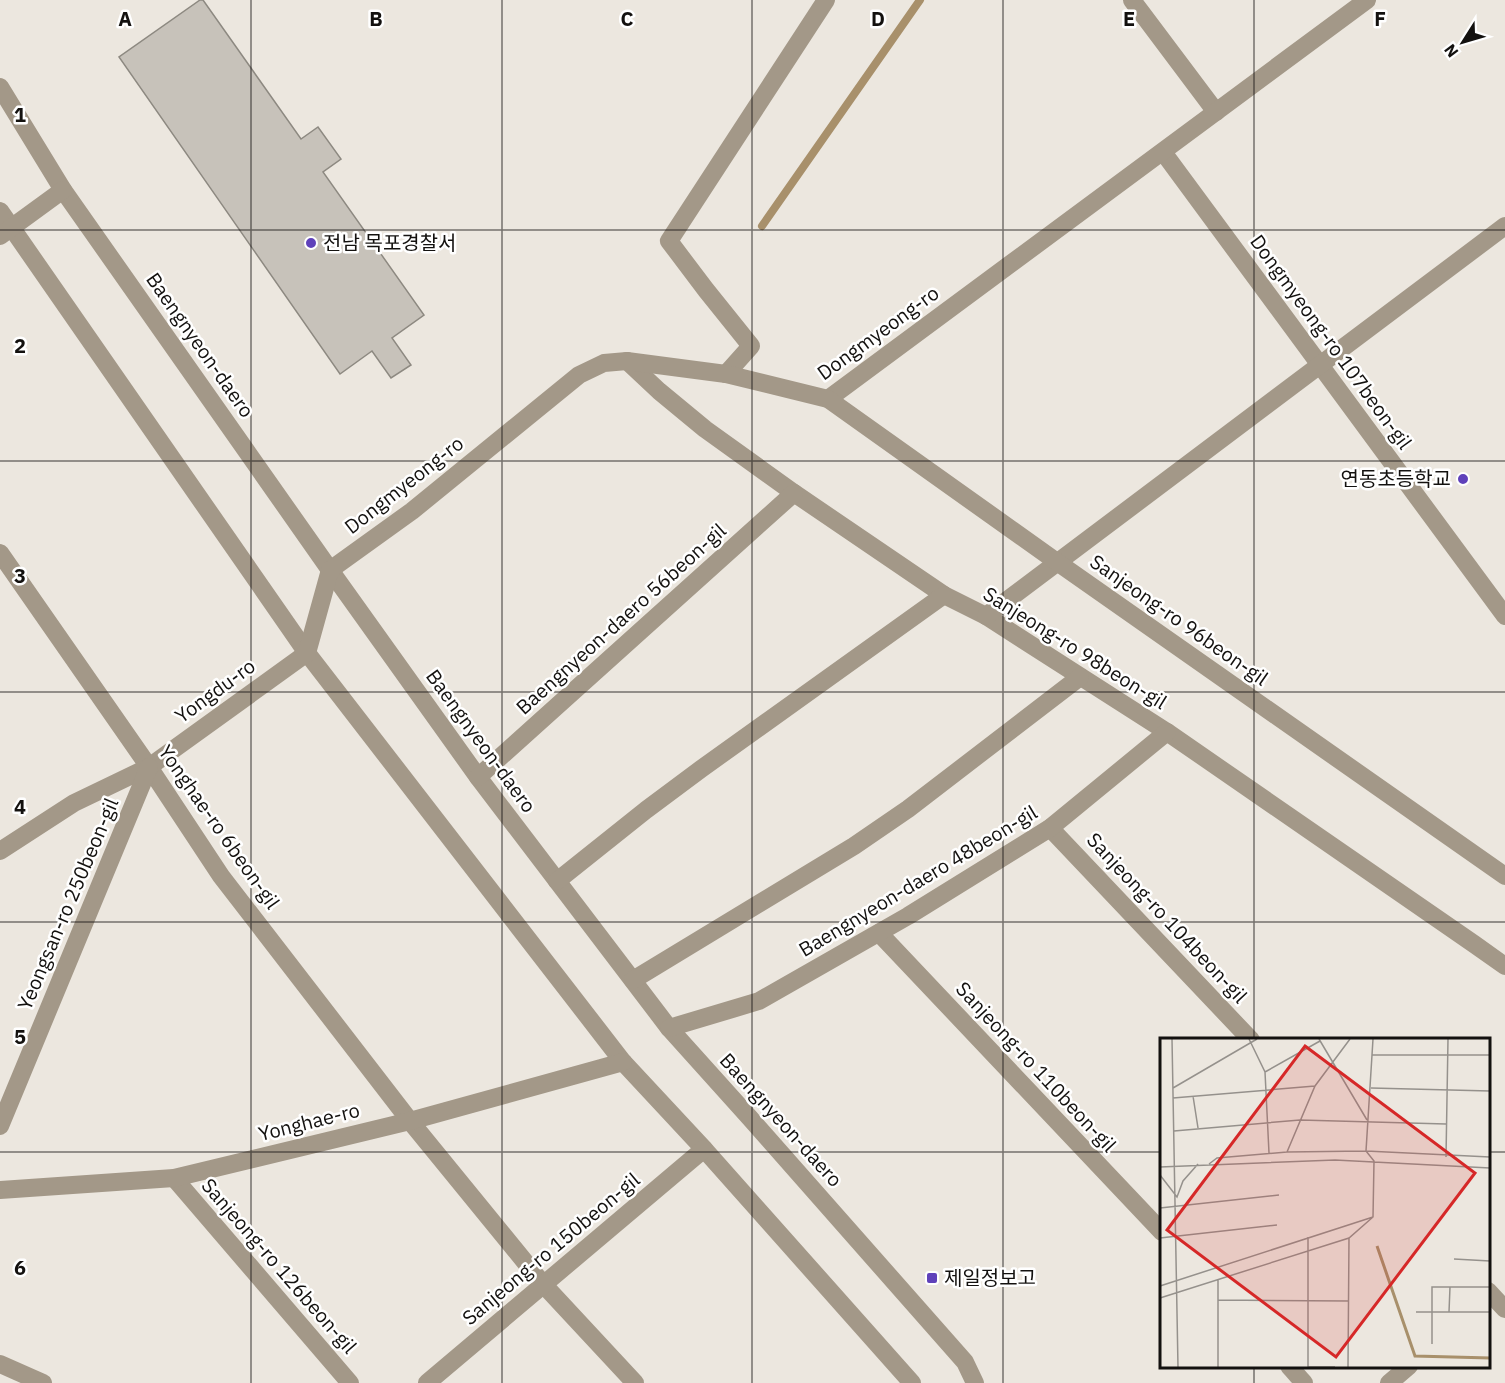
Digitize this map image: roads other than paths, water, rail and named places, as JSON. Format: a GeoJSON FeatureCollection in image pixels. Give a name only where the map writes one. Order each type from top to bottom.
{"type":"FeatureCollection","features":[{"type":"Feature","properties":{"kind":"street"},"geometry":{"type":"LineString","coordinates":[[726,374],[751,346],[669,241],[826,0]]}},
{"type":"Feature","properties":{"kind":"street"},"geometry":{"type":"LineString","coordinates":[[1132,0],[1216,112]]}},
{"type":"Feature","properties":{"kind":"street","name":"Dongmyeong-ro"},"geometry":{"type":"LineString","coordinates":[[330,570],[411,511],[579,375],[604,363],[627,361],[726,374],[828,399],[1367,0]]}},
{"type":"Feature","properties":{"kind":"street","name":"Baengnyeon-daero"},"geometry":{"type":"LineString","coordinates":[[0,87],[63,190],[478,777],[669,1028],[964,1362],[975,1383]]}},
{"type":"Feature","properties":{"kind":"street","name":"Dongmyeong-ro 107beon-gil"},"geometry":{"type":"LineString","coordinates":[[1163,152],[1505,616]]}},
{"type":"Feature","properties":{"kind":"street"},"geometry":{"type":"LineString","coordinates":[[4,231],[63,190]]}},
{"type":"Feature","properties":{"kind":"street"},"geometry":{"type":"LineString","coordinates":[[0,211],[4,231],[307,652],[623,1062],[704,1149],[912,1383]]}},
{"type":"Feature","properties":{"kind":"street"},"geometry":{"type":"LineString","coordinates":[[986,616],[1505,226]]}},
{"type":"Feature","properties":{"kind":"street","name":"Sanjeong-ro 98beon-gil"},"geometry":{"type":"LineString","coordinates":[[627,361],[705,429],[794,493],[944,595],[986,616],[1167,732],[1505,966]]}},
{"type":"Feature","properties":{"kind":"street","name":"Sanjeong-ro 96beon-gil"},"geometry":{"type":"LineString","coordinates":[[828,399],[1505,876]]}},
{"type":"Feature","properties":{"kind":"street","name":"Baengnyeon-daero 56beon-gil"},"geometry":{"type":"LineString","coordinates":[[478,777],[794,493]]}},
{"type":"Feature","properties":{"kind":"street","name":"Yonghae-ro 6beon-gil"},"geometry":{"type":"LineString","coordinates":[[0,554],[149,766],[221,876],[410,1121],[543,1284],[635,1383]]}},
{"type":"Feature","properties":{"kind":"street"},"geometry":{"type":"LineString","coordinates":[[307,652],[330,570]]}},
{"type":"Feature","properties":{"kind":"street"},"geometry":{"type":"LineString","coordinates":[[557,881],[701,769],[944,595]]}},
{"type":"Feature","properties":{"kind":"street","name":"Yongdu-ro"},"geometry":{"type":"LineString","coordinates":[[0,851],[74,803],[149,766],[307,652]]}},
{"type":"Feature","properties":{"kind":"street"},"geometry":{"type":"LineString","coordinates":[[633,980],[872,834],[908,809],[1080,676]]}},
{"type":"Feature","properties":{"kind":"street","name":"Baengnyeon-daero 48beon-gil"},"geometry":{"type":"LineString","coordinates":[[669,1028],[759,1001],[879,933],[1050,828],[1167,732]]}},
{"type":"Feature","properties":{"kind":"street","name":"Yeongsan-ro 250beon-gil"},"geometry":{"type":"LineString","coordinates":[[0,1126],[149,766]]}},
{"type":"Feature","properties":{"kind":"street","name":"Sanjeong-ro 104beon-gil"},"geometry":{"type":"LineString","coordinates":[[1050,828],[1249,1038]]}},
{"type":"Feature","properties":{"kind":"street","name":"Sanjeong-ro 110beon-gil"},"geometry":{"type":"LineString","coordinates":[[879,933],[1160,1231]]}},
{"type":"Feature","properties":{"kind":"street","name":"Yonghae-ro"},"geometry":{"type":"LineString","coordinates":[[0,1190],[174,1178],[410,1121],[623,1062]]}},
{"type":"Feature","properties":{"kind":"street","name":"Sanjeong-ro 150beon-gil"},"geometry":{"type":"LineString","coordinates":[[427,1383],[704,1149]]}},
{"type":"Feature","properties":{"kind":"street","name":"Sanjeong-ro 126beon-gil"},"geometry":{"type":"LineString","coordinates":[[174,1178],[350,1383]]}},
{"type":"Feature","properties":{"kind":"street"},"geometry":{"type":"LineString","coordinates":[[0,1364],[44,1383]]}},
{"type":"Feature","properties":{"kind":"street"},"geometry":{"type":"LineString","coordinates":[[1290,1368],[1304,1383]]}},
{"type":"Feature","properties":{"kind":"street"},"geometry":{"type":"LineString","coordinates":[[1389,1383],[1408,1368]]}},
{"type":"Feature","properties":{"kind":"waterway"},"geometry":{"type":"LineString","coordinates":[[762,226],[920,0]]}},
{"type":"Feature","properties":{"kind":"place","name":"전남 목포경찰서"},"geometry":{"type":"Point","coordinates":[311,243]}},
{"type":"Feature","properties":{"kind":"place","name":"연동초등학교"},"geometry":{"type":"Point","coordinates":[1463,479]}},
{"type":"Feature","properties":{"kind":"place","name":"제일정보고"},"geometry":{"type":"Point","coordinates":[932,1278]}}]}
